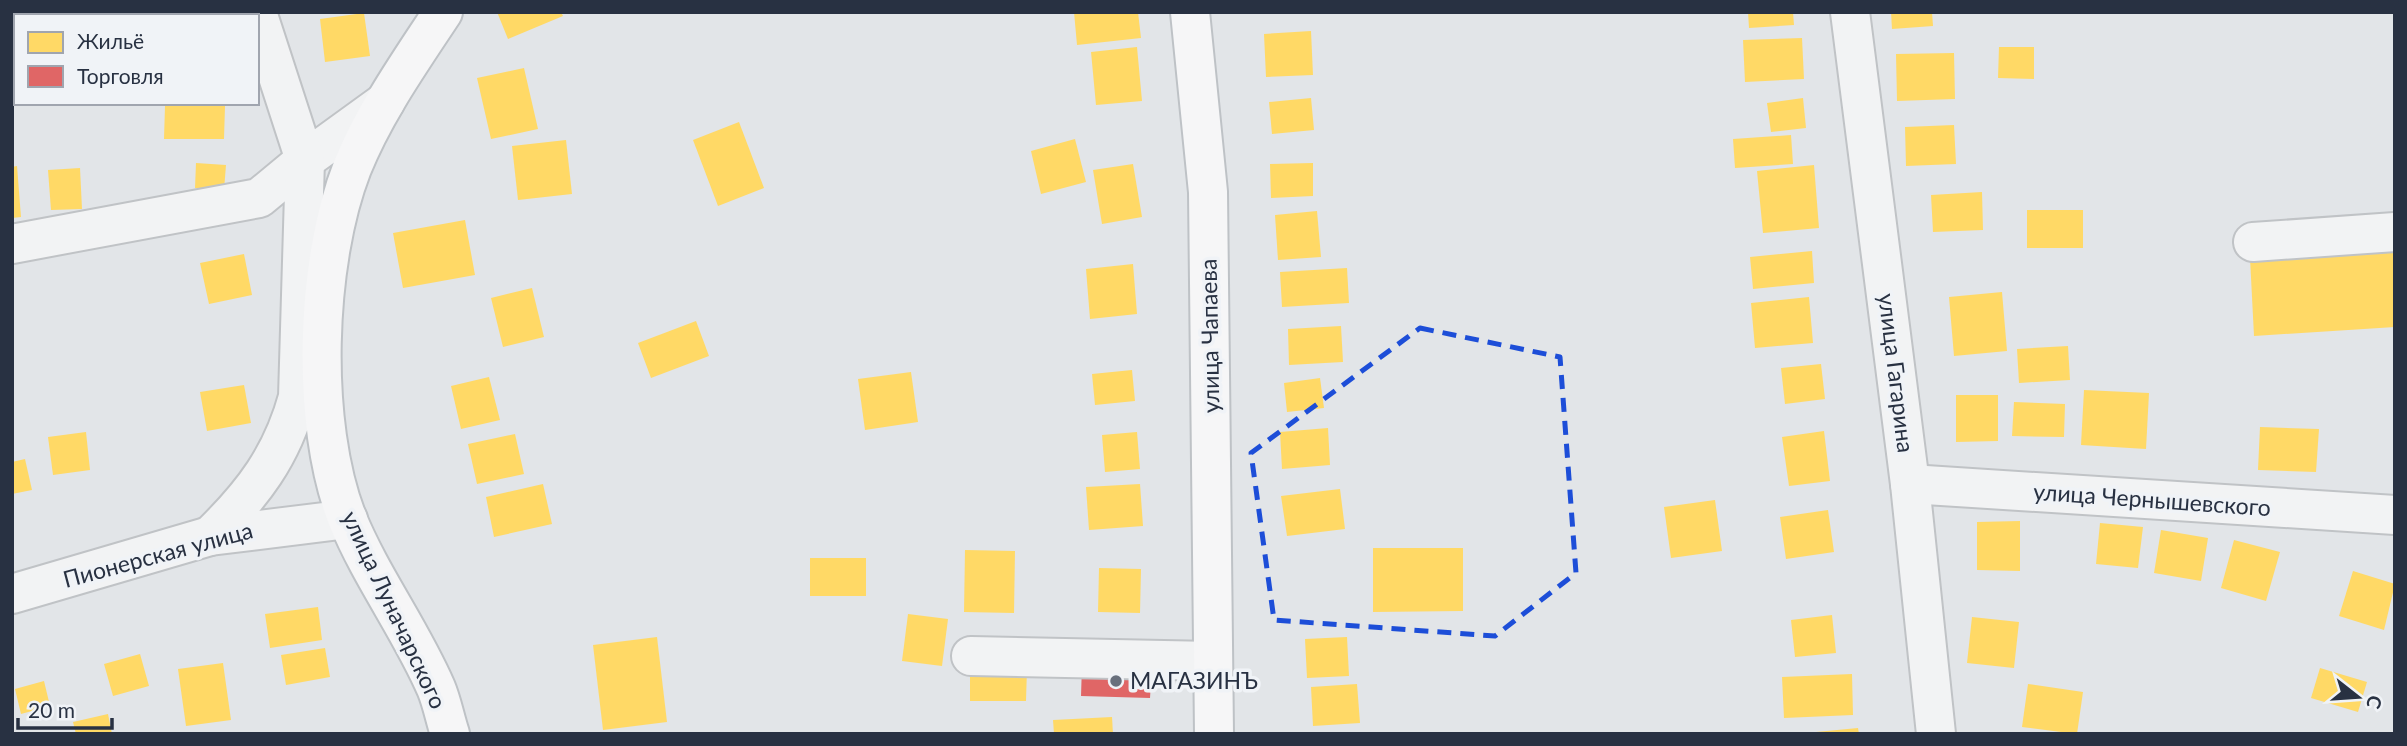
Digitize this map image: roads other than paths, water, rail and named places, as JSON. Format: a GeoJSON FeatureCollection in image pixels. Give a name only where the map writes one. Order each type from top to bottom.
{"type":"FeatureCollection","features":[{"type":"Feature","properties":{"kind":"main road","name":"улица Луначарского"},"geometry":{"type":"LineString","coordinates":[[443,12],[385,102],[352,168],[334,230],[325,297],[323,372],[326,439],[348,519],[436,689],[450,734]]}},
{"type":"Feature","properties":{"kind":"main road","name":"улица Чапаева"},"geometry":{"type":"LineString","coordinates":[[1190,12],[1208,192],[1214,734]]}},
{"type":"Feature","properties":{"kind":"street","name":"улица Гагарина"},"geometry":{"type":"LineString","coordinates":[[1850,12],[1910,484],[1936,734]]}},
{"type":"Feature","properties":{"kind":"street"},"geometry":{"type":"LineString","coordinates":[[210,536],[237,509],[270,467],[288,433],[298,397],[305,159],[259,18]]}},
{"type":"Feature","properties":{"kind":"street"},"geometry":{"type":"LineString","coordinates":[[12,244],[260,198],[305,159],[385,102]]}},
{"type":"Feature","properties":{"kind":"street"},"geometry":{"type":"LineString","coordinates":[[2253,242],[2395,232]]}},
{"type":"Feature","properties":{"kind":"street","name":"улица Чернышевского"},"geometry":{"type":"LineString","coordinates":[[1910,484],[2395,515]]}},
{"type":"Feature","properties":{"kind":"street","name":"Пионерская улица"},"geometry":{"type":"LineString","coordinates":[[12,594],[210,536],[348,519]]}},
{"type":"Feature","properties":{"kind":"street"},"geometry":{"type":"LineString","coordinates":[[971,656],[1213,661]]}},
{"type":"Feature","properties":{"kind":"place","name":"МАГАЗИНЪ"},"geometry":{"type":"Point","coordinates":[1116,681]}}]}
